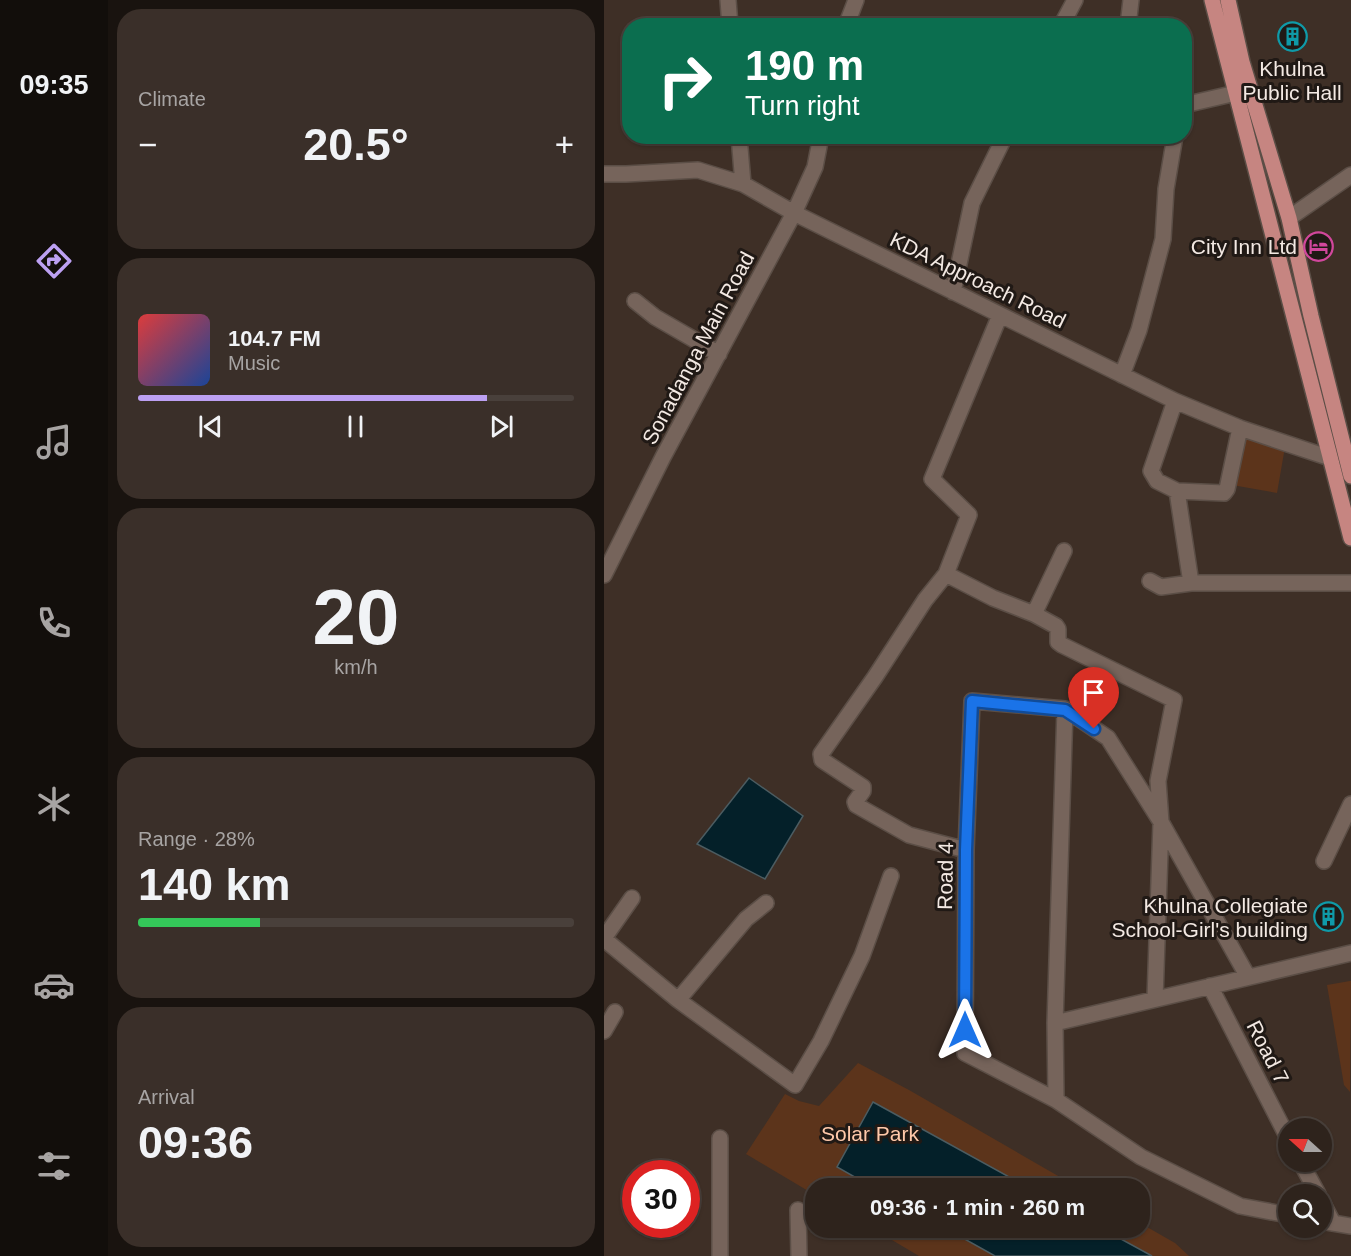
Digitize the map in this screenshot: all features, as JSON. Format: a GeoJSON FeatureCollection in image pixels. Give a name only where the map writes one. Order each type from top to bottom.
{"type":"FeatureCollection","features":[{"type":"Feature","properties":{"kind":"main road"},"geometry":{"type":"LineString","coordinates":[[1212,0],[1351,538]]}},
{"type":"Feature","properties":{"kind":"main road"},"geometry":{"type":"LineString","coordinates":[[1228,0],[1242,62],[1289,218],[1351,476]]}},
{"type":"Feature","properties":{"kind":"street"},"geometry":{"type":"LineString","coordinates":[[728,0],[729,18]]}},
{"type":"Feature","properties":{"kind":"street"},"geometry":{"type":"LineString","coordinates":[[849,18],[856,0]]}},
{"type":"Feature","properties":{"kind":"street"},"geometry":{"type":"LineString","coordinates":[[1065,18],[1075,0]]}},
{"type":"Feature","properties":{"kind":"street"},"geometry":{"type":"LineString","coordinates":[[1129,18],[1131,0]]}},
{"type":"Feature","properties":{"kind":"street"},"geometry":{"type":"LineString","coordinates":[[1192,103],[1236,93]]}},
{"type":"Feature","properties":{"kind":"street"},"geometry":{"type":"LineString","coordinates":[[740,144],[744,184]]}},
{"type":"Feature","properties":{"kind":"street","name":"Sonadanga Main Road"},"geometry":{"type":"LineString","coordinates":[[604,576],[663,457],[794,213],[815,166],[819,144]]}},
{"type":"Feature","properties":{"kind":"street"},"geometry":{"type":"LineString","coordinates":[[953,292],[972,203],[1001,144]]}},
{"type":"Feature","properties":{"kind":"street"},"geometry":{"type":"LineString","coordinates":[[1122,375],[1139,330],[1163,239],[1166,189],[1174,144]]}},
{"type":"Feature","properties":{"kind":"street","name":"KDA Approach Road"},"geometry":{"type":"LineString","coordinates":[[604,174],[698,170],[744,184],[794,213],[1175,401],[1240,428],[1330,458]]}},
{"type":"Feature","properties":{"kind":"street"},"geometry":{"type":"LineString","coordinates":[[1289,218],[1351,175]]}},
{"type":"Feature","properties":{"kind":"street"},"geometry":{"type":"LineString","coordinates":[[635,301],[655,317],[719,354]]}},
{"type":"Feature","properties":{"kind":"street"},"geometry":{"type":"LineString","coordinates":[[966,850],[909,835],[856,805],[856,799],[863,791],[863,787],[822,760],[821,757],[823,750],[875,677],[925,600],[946,574],[969,515],[932,479],[1000,315]]}},
{"type":"Feature","properties":{"kind":"street"},"geometry":{"type":"LineString","coordinates":[[1175,401],[1151,471],[1157,481],[1177,492],[1224,493],[1227,489],[1240,428]]}},
{"type":"Feature","properties":{"kind":"street"},"geometry":{"type":"LineString","coordinates":[[1177,492],[1191,583]]}},
{"type":"Feature","properties":{"kind":"street"},"geometry":{"type":"LineString","coordinates":[[1034,614],[1064,551]]}},
{"type":"Feature","properties":{"kind":"street"},"geometry":{"type":"LineString","coordinates":[[946,574],[1056,626],[1058,642],[1062,645],[1174,700],[1158,781],[1161,822],[1155,999]]}},
{"type":"Feature","properties":{"kind":"street"},"geometry":{"type":"LineString","coordinates":[[1150,581],[1161,587],[1191,583],[1351,583]]}},
{"type":"Feature","properties":{"kind":"street","name":"Road 4"},"geometry":{"type":"LineString","coordinates":[[1056,1100],[965,1053],[966,850],[972,701],[1065,710]]}},
{"type":"Feature","properties":{"kind":"street"},"geometry":{"type":"LineString","coordinates":[[1065,710],[1108,738],[1161,822],[1248,977]]}},
{"type":"Feature","properties":{"kind":"street"},"geometry":{"type":"LineString","coordinates":[[1065,710],[1055,1023],[1056,1100],[1141,1157],[1240,1206],[1278,1213]]}},
{"type":"Feature","properties":{"kind":"street"},"geometry":{"type":"LineString","coordinates":[[1324,861],[1351,804]]}},
{"type":"Feature","properties":{"kind":"street"},"geometry":{"type":"LineString","coordinates":[[632,898],[604,939],[678,1000],[795,1085],[821,1041],[862,956],[891,876]]}},
{"type":"Feature","properties":{"kind":"street"},"geometry":{"type":"LineString","coordinates":[[678,1000],[746,919],[766,903]]}},
{"type":"Feature","properties":{"kind":"street"},"geometry":{"type":"LineString","coordinates":[[1055,1023],[1351,953]]}},
{"type":"Feature","properties":{"kind":"street","name":"Road 7"},"geometry":{"type":"LineString","coordinates":[[1210,986],[1278,1119]]}},
{"type":"Feature","properties":{"kind":"street"},"geometry":{"type":"LineString","coordinates":[[604,1031],[615,1012]]}},
{"type":"Feature","properties":{"kind":"street"},"geometry":{"type":"LineString","coordinates":[[720,1138],[720,1256]]}},
{"type":"Feature","properties":{"kind":"street"},"geometry":{"type":"LineString","coordinates":[[798,1210],[799,1256]]}},
{"type":"Feature","properties":{"kind":"street"},"geometry":{"type":"LineString","coordinates":[[1332,1223],[1351,1226]]}},
{"type":"Feature","properties":{"kind":"green space"},"geometry":{"type":"Polygon","coordinates":[[[1240,438],[1285,447],[1277,493],[1232,485],[1240,438]]]}},
{"type":"Feature","properties":{"kind":"green space"},"geometry":{"type":"Polygon","coordinates":[[[1351,981],[1350,1092],[1344,1085],[1327,985],[1351,981]]]}},
{"type":"Feature","properties":{"kind":"green space","name":"Solar Park"},"geometry":{"type":"Polygon","coordinates":[[[858,1063],[1062,1178],[805,1178],[805,1189],[746,1154],[785,1094],[799,1101],[819,1106],[858,1063]]]}},
{"type":"Feature","properties":{"kind":"green space"},"geometry":{"type":"Polygon","coordinates":[[[1150,1229],[1175,1243],[1189,1256],[919,1256],[889,1238],[1150,1238],[1150,1229]]]}},
{"type":"Feature","properties":{"kind":"water"},"geometry":{"type":"Polygon","coordinates":[[[749,778],[803,816],[765,879],[697,844],[749,778]]]}},
{"type":"Feature","properties":{"kind":"water"},"geometry":{"type":"Polygon","coordinates":[[[873,1102],[1011,1178],[856,1178],[837,1167],[873,1102]]]}},
{"type":"Feature","properties":{"kind":"water"},"geometry":{"type":"Polygon","coordinates":[[[963,1238],[1119,1238],[1152,1256],[995,1256],[963,1238]]]}},
{"type":"Feature","properties":{"kind":"place","name":"Khulna Public Hall"},"geometry":{"type":"Point","coordinates":[1292,37]}},
{"type":"Feature","properties":{"kind":"place","name":"City Inn Ltd"},"geometry":{"type":"Point","coordinates":[1318,246]}},
{"type":"Feature","properties":{"kind":"place","name":"Khulna Collegiate School-Girl's building"},"geometry":{"type":"Point","coordinates":[1329,917]}},
{"type":"Feature","properties":{"kind":"route"},"geometry":{"type":"LineString","coordinates":[[965,1030],[966,850],[972,701],[1065,710],[1094,729]]}}]}
